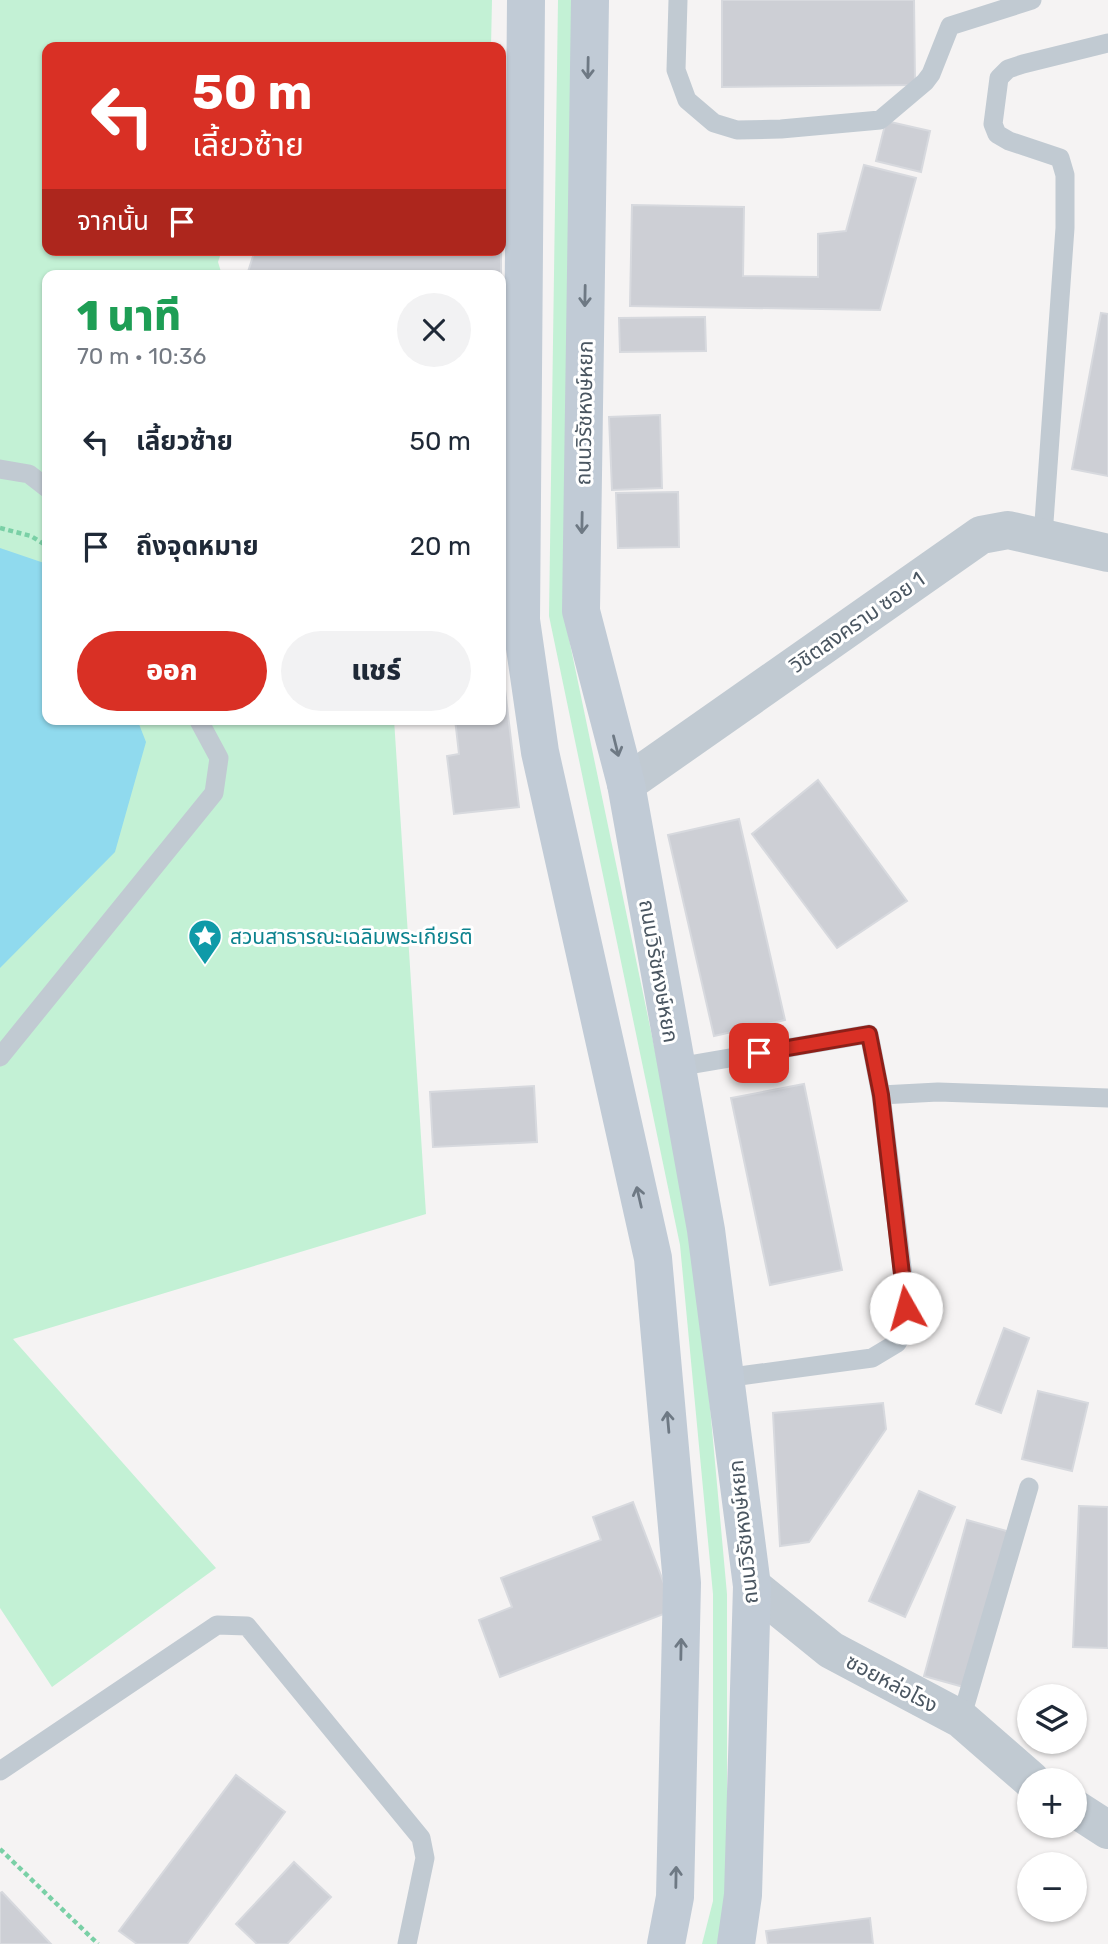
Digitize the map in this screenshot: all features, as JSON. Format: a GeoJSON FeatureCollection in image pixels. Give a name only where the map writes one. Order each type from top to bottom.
{"type":"FeatureCollection","features":[{"type":"Feature","properties":{"kind":"main road"},"geometry":{"type":"LineString","coordinates":[[526,0],[521,620],[540,752],[653,1258],[682,1583],[675,1897],[666,1944]]}},
{"type":"Feature","properties":{"kind":"main road","name":"ถนนวิรัชหงษ์หยก"},"geometry":{"type":"LineString","coordinates":[[590,0],[581,611],[626,784],[706,1230],[752,1586],[743,1895],[736,1944]]}},
{"type":"Feature","properties":{"kind":"street","name":"วิชิตสงคราม ซอย 1"},"geometry":{"type":"LineString","coordinates":[[626,784],[981,536],[1008,530],[1044,536],[1108,553]]}},
{"type":"Feature","properties":{"kind":"street","name":"ซอยหล่อโรง"},"geometry":{"type":"LineString","coordinates":[[752,1586],[831,1650],[961,1719],[1017,1768]]}},
{"type":"Feature","properties":{"kind":"street"},"geometry":{"type":"LineString","coordinates":[[1087,1816],[1108,1830]]}},
{"type":"Feature","properties":{"kind":"lane"},"geometry":{"type":"LineString","coordinates":[[678,0],[676,70],[687,100],[714,124],[737,130],[781,130],[880,120],[931,74],[950,26],[1032,0]]}},
{"type":"Feature","properties":{"kind":"lane"},"geometry":{"type":"LineString","coordinates":[[1044,536],[1065,228],[1065,174],[1060,158],[1009,141],[997,134],[993,124],[999,78],[1008,69],[1108,43]]}},
{"type":"Feature","properties":{"kind":"lane"},"geometry":{"type":"LineString","coordinates":[[0,469],[29,474],[42,484]]}},
{"type":"Feature","properties":{"kind":"lane"},"geometry":{"type":"LineString","coordinates":[[0,1057],[214,793],[219,758],[201,725]]}},
{"type":"Feature","properties":{"kind":"lane"},"geometry":{"type":"LineString","coordinates":[[677,1067],[869,1034],[881,1095],[906,1308],[906,1328],[897,1343],[872,1358],[725,1378]]}},
{"type":"Feature","properties":{"kind":"lane"},"geometry":{"type":"LineString","coordinates":[[881,1095],[938,1092],[1108,1098]]}},
{"type":"Feature","properties":{"kind":"lane"},"geometry":{"type":"LineString","coordinates":[[961,1719],[1029,1487]]}},
{"type":"Feature","properties":{"kind":"lane"},"geometry":{"type":"LineString","coordinates":[[0,1771],[217,1625],[247,1626],[421,1838],[425,1858],[407,1944]]}},
{"type":"Feature","properties":{"kind":"path"},"geometry":{"type":"LineString","coordinates":[[0,528],[31,536],[42,543]]}},
{"type":"Feature","properties":{"kind":"path"},"geometry":{"type":"LineString","coordinates":[[0,1849],[98,1944]]}},
{"type":"Feature","properties":{"kind":"green space","name":"สวนสาธารณะเฉลิมพระเกียรติ"},"geometry":{"type":"Polygon","coordinates":[[[0,0],[492,0],[491,42],[42,42],[42,256],[220,256],[218,262],[220,270],[42,270],[42,725],[394,725],[426,1214],[13,1339],[216,1568],[52,1687],[0,1608],[0,0]]]}},
{"type":"Feature","properties":{"kind":"green space"},"geometry":{"type":"Polygon","coordinates":[[[558,0],[575,0],[564,615],[695,1242],[727,1594],[727,1907],[717,1944],[702,1944],[713,1901],[713,1594],[680,1245],[549,616],[558,0]]]}},
{"type":"Feature","properties":{"kind":"water"},"geometry":{"type":"Polygon","coordinates":[[[0,548],[42,562],[42,725],[139,725],[146,742],[115,852],[0,968],[0,548]]]}},
{"type":"Feature","properties":{"kind":"building"},"geometry":{"type":"Polygon","coordinates":[[[722,0],[914,0],[915,85],[722,87],[722,0]]]}},
{"type":"Feature","properties":{"kind":"building"},"geometry":{"type":"Polygon","coordinates":[[[886,121],[930,131],[921,172],[876,161],[886,121]]]}},
{"type":"Feature","properties":{"kind":"building"},"geometry":{"type":"Polygon","coordinates":[[[864,165],[916,178],[880,310],[630,306],[632,205],[744,207],[743,276],[818,277],[818,234],[846,231],[864,165]]]}},
{"type":"Feature","properties":{"kind":"building"},"geometry":{"type":"Polygon","coordinates":[[[253,256],[501,256],[501,270],[249,270],[253,256]]]}},
{"type":"Feature","properties":{"kind":"building"},"geometry":{"type":"Polygon","coordinates":[[[1101,313],[1108,314],[1108,476],[1072,469],[1101,313]]]}},
{"type":"Feature","properties":{"kind":"building"},"geometry":{"type":"Polygon","coordinates":[[[705,317],[706,351],[620,352],[619,318],[705,317]]]}},
{"type":"Feature","properties":{"kind":"building"},"geometry":{"type":"Polygon","coordinates":[[[660,415],[662,488],[612,490],[609,417],[660,415]]]}},
{"type":"Feature","properties":{"kind":"building"},"geometry":{"type":"Polygon","coordinates":[[[678,492],[679,547],[618,548],[616,493],[678,492]]]}},
{"type":"Feature","properties":{"kind":"building"},"geometry":{"type":"Polygon","coordinates":[[[506,698],[519,807],[454,814],[447,756],[459,754],[456,725],[506,725],[506,698]]]}},
{"type":"Feature","properties":{"kind":"building"},"geometry":{"type":"Polygon","coordinates":[[[818,780],[907,901],[837,948],[752,834],[818,780]]]}},
{"type":"Feature","properties":{"kind":"building"},"geometry":{"type":"Polygon","coordinates":[[[739,819],[785,1020],[714,1036],[668,835],[739,819]]]}},
{"type":"Feature","properties":{"kind":"building"},"geometry":{"type":"Polygon","coordinates":[[[804,1084],[842,1270],[770,1285],[731,1098],[804,1084]]]}},
{"type":"Feature","properties":{"kind":"building"},"geometry":{"type":"Polygon","coordinates":[[[534,1086],[537,1142],[433,1147],[430,1092],[534,1086]]]}},
{"type":"Feature","properties":{"kind":"building"},"geometry":{"type":"Polygon","coordinates":[[[1004,1328],[1029,1338],[1001,1413],[976,1404],[1004,1328]]]}},
{"type":"Feature","properties":{"kind":"building"},"geometry":{"type":"Polygon","coordinates":[[[1038,1391],[1088,1403],[1072,1471],[1022,1459],[1038,1391]]]}},
{"type":"Feature","properties":{"kind":"building"},"geometry":{"type":"Polygon","coordinates":[[[883,1403],[886,1429],[809,1542],[780,1546],[773,1413],[883,1403]]]}},
{"type":"Feature","properties":{"kind":"building"},"geometry":{"type":"Polygon","coordinates":[[[919,1491],[955,1507],[905,1617],[869,1601],[919,1491]]]}},
{"type":"Feature","properties":{"kind":"building"},"geometry":{"type":"Polygon","coordinates":[[[633,1502],[674,1610],[500,1677],[479,1620],[512,1607],[501,1578],[601,1540],[593,1517],[633,1502]]]}},
{"type":"Feature","properties":{"kind":"building"},"geometry":{"type":"Polygon","coordinates":[[[1079,1506],[1108,1507],[1108,1648],[1073,1647],[1079,1506]]]}},
{"type":"Feature","properties":{"kind":"building"},"geometry":{"type":"Polygon","coordinates":[[[967,1520],[1010,1532],[967,1688],[924,1676],[967,1520]]]}},
{"type":"Feature","properties":{"kind":"building"},"geometry":{"type":"Polygon","coordinates":[[[236,1775],[285,1812],[187,1944],[137,1944],[119,1931],[236,1775]]]}},
{"type":"Feature","properties":{"kind":"building"},"geometry":{"type":"Polygon","coordinates":[[[294,1862],[331,1897],[287,1944],[257,1944],[236,1924],[294,1862]]]}},
{"type":"Feature","properties":{"kind":"building"},"geometry":{"type":"Polygon","coordinates":[[[2,1892],[51,1944],[0,1944],[2,1892]]]}},
{"type":"Feature","properties":{"kind":"building"},"geometry":{"type":"Polygon","coordinates":[[[870,1918],[873,1944],[768,1944],[766,1931],[870,1918]]]}},
{"type":"Feature","properties":{"kind":"place","name":"สวนสาธารณะเฉลิมพระเกียรติ"},"geometry":{"type":"Point","coordinates":[205,966]}},
{"type":"Feature","properties":{"kind":"route"},"geometry":{"type":"LineString","coordinates":[[759,1053],[869,1034],[881,1095],[906,1308]]}}]}
